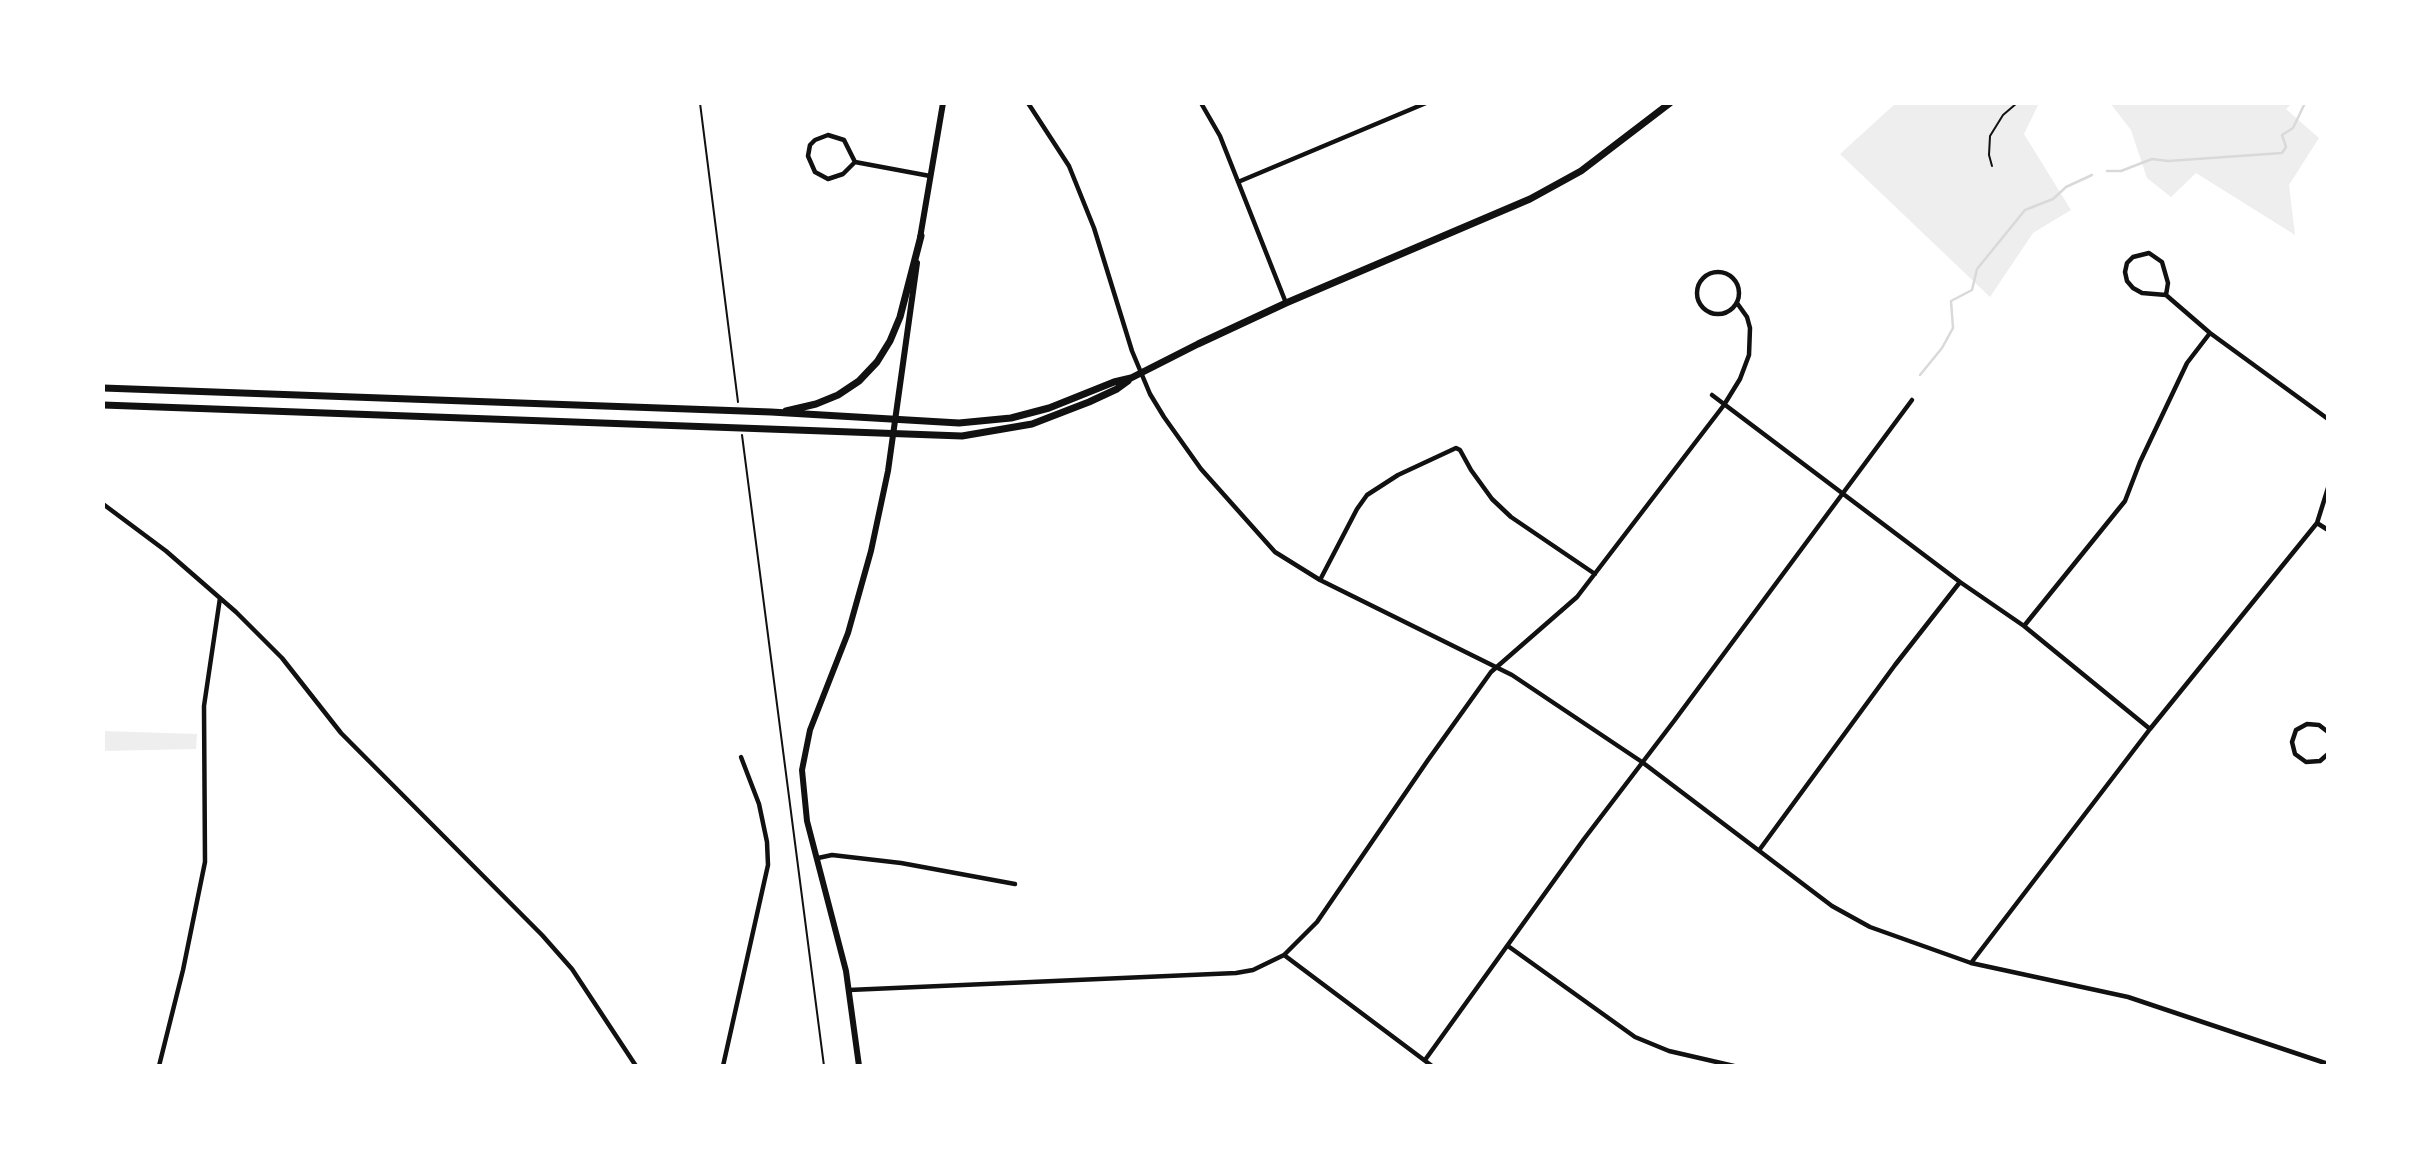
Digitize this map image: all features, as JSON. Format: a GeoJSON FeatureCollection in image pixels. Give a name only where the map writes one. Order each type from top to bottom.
{"type":"FeatureCollection","features":[{"type":"Feature","properties":{"kind":"main road"},"geometry":{"type":"LineString","coordinates":[[859,1066],[841,947],[804,807],[802,770],[810,730],[856,607],[885,485],[943,103]]}},
{"type":"Feature","properties":{"kind":"main road"},"geometry":{"type":"LineString","coordinates":[[103,388],[771,412],[895,421],[959,423],[1012,418],[1049,408],[1141,374],[1286,303],[1553,188],[1612,149],[1670,103]]}},
{"type":"Feature","properties":{"kind":"main road"},"geometry":{"type":"LineString","coordinates":[[771,412],[816,404],[838,395],[859,381],[877,362],[900,317],[921,236]]}},
{"type":"Feature","properties":{"kind":"main road"},"geometry":{"type":"LineString","coordinates":[[103,405],[962,436],[1032,424],[1117,389],[1131,378]]}},
{"type":"Feature","properties":{"kind":"street"},"geometry":{"type":"LineString","coordinates":[[1028,103],[1069,166],[1094,228],[1141,374],[1164,417],[1201,469],[1275,552],[1320,580],[1497,668],[1596,730],[1760,849],[1832,906],[1870,927],[1971,963],[2128,998],[2328,1064]]}},
{"type":"Feature","properties":{"kind":"street"},"geometry":{"type":"LineString","coordinates":[[1201,103],[1220,136],[1286,303]]}},
{"type":"Feature","properties":{"kind":"street"},"geometry":{"type":"LineString","coordinates":[[1238,182],[1426,103]]}},
{"type":"Feature","properties":{"kind":"street"},"geometry":{"type":"LineString","coordinates":[[832,135],[844,140],[855,162],[849,170],[835,178],[824,178],[811,167],[809,149],[821,136],[832,135]]}},
{"type":"Feature","properties":{"kind":"street"},"geometry":{"type":"LineString","coordinates":[[855,162],[930,176]]}},
{"type":"Feature","properties":{"kind":"street"},"geometry":{"type":"LineString","coordinates":[[2166,295],[2168,283],[2162,262],[2149,253],[2133,257],[2127,263],[2127,281],[2133,288],[2142,293],[2166,295],[2210,332],[2328,419]]}},
{"type":"Feature","properties":{"kind":"street"},"geometry":{"type":"LineString","coordinates":[[849,990],[1236,973],[1253,970],[1284,955],[1317,922],[1491,673],[1545,623],[1562,612],[1595,574],[1724,405],[1740,379],[1749,355],[1750,328],[1747,317],[1737,303],[1740,291],[1738,285],[1730,275],[1723,272],[1709,274],[1699,284],[1698,298],[1701,305],[1712,313],[1726,313],[1737,303]]}},
{"type":"Feature","properties":{"kind":"street"},"geometry":{"type":"LineString","coordinates":[[2024,626],[2125,501],[2140,462],[2188,363],[2210,332]]}},
{"type":"Feature","properties":{"kind":"street"},"geometry":{"type":"LineString","coordinates":[[1712,395],[1960,582],[2024,626],[2150,729]]}},
{"type":"Feature","properties":{"kind":"street"},"geometry":{"type":"LineString","coordinates":[[1425,1060],[1584,839],[1912,400]]}},
{"type":"Feature","properties":{"kind":"street"},"geometry":{"type":"LineString","coordinates":[[1320,580],[1367,495],[1398,475],[1452,449],[1460,450],[1492,499],[1511,517],[1595,574]]}},
{"type":"Feature","properties":{"kind":"street"},"geometry":{"type":"LineString","coordinates":[[1971,963],[2150,729],[2317,523],[2328,488]]}},
{"type":"Feature","properties":{"kind":"street"},"geometry":{"type":"LineString","coordinates":[[103,504],[166,551],[282,658],[341,733],[542,935],[572,969],[636,1066]]}},
{"type":"Feature","properties":{"kind":"street"},"geometry":{"type":"LineString","coordinates":[[2317,523],[2328,530]]}},
{"type":"Feature","properties":{"kind":"street"},"geometry":{"type":"LineString","coordinates":[[1760,849],[1895,665],[1960,582]]}},
{"type":"Feature","properties":{"kind":"street"},"geometry":{"type":"LineString","coordinates":[[159,1066],[183,970],[205,862],[204,706],[220,598]]}},
{"type":"Feature","properties":{"kind":"street"},"geometry":{"type":"LineString","coordinates":[[2328,732],[2319,725],[2307,724],[2296,730],[2292,742],[2295,754],[2306,762],[2320,761],[2328,754]]}},
{"type":"Feature","properties":{"kind":"street"},"geometry":{"type":"LineString","coordinates":[[723,1066],[768,865],[767,842],[759,804],[740,757]]}},
{"type":"Feature","properties":{"kind":"street"},"geometry":{"type":"LineString","coordinates":[[818,858],[832,855],[901,863],[1015,884]]}},
{"type":"Feature","properties":{"kind":"street"},"geometry":{"type":"LineString","coordinates":[[1508,946],[1635,1037],[1669,1051],[1734,1066]]}},
{"type":"Feature","properties":{"kind":"street"},"geometry":{"type":"LineString","coordinates":[[1284,955],[1432,1066]]}},
{"type":"Feature","properties":{"kind":"path"},"geometry":{"type":"LineString","coordinates":[[700,103],[739,410]]}},
{"type":"Feature","properties":{"kind":"path"},"geometry":{"type":"LineString","coordinates":[[1992,166],[1989,155],[1990,136],[2003,115],[2017,103]]}},
{"type":"Feature","properties":{"kind":"path"},"geometry":{"type":"LineString","coordinates":[[742,436],[824,1066]]}},
{"type":"Feature","properties":{"kind":"shaded area"},"geometry":{"type":"Polygon","coordinates":[[[1896,103],[2039,103],[2024,134],[2071,210],[2033,233],[1990,297],[1840,154],[1896,103]]]}},
{"type":"Feature","properties":{"kind":"shaded area"},"geometry":{"type":"Polygon","coordinates":[[[2110,103],[2292,103],[2286,109],[2319,138],[2289,185],[2295,235],[2196,173],[2171,197],[2147,178],[2131,130],[2110,103]]]}},
{"type":"Feature","properties":{"kind":"shaded area"},"geometry":{"type":"Polygon","coordinates":[[[103,731],[197,734],[196,749],[103,751],[103,731]]]}},
{"type":"Feature","properties":{"kind":"waterway"},"geometry":{"type":"LineString","coordinates":[[2107,171],[2121,171],[2152,159],[2168,161],[2282,153],[2286,147],[2282,135],[2293,128],[2305,103]]}},
{"type":"Feature","properties":{"kind":"waterway"},"geometry":{"type":"LineString","coordinates":[[1920,375],[1942,348],[1953,328],[1951,301],[1972,290],[1977,269],[2025,210],[2053,199],[2066,187],[2092,175]]}}]}
